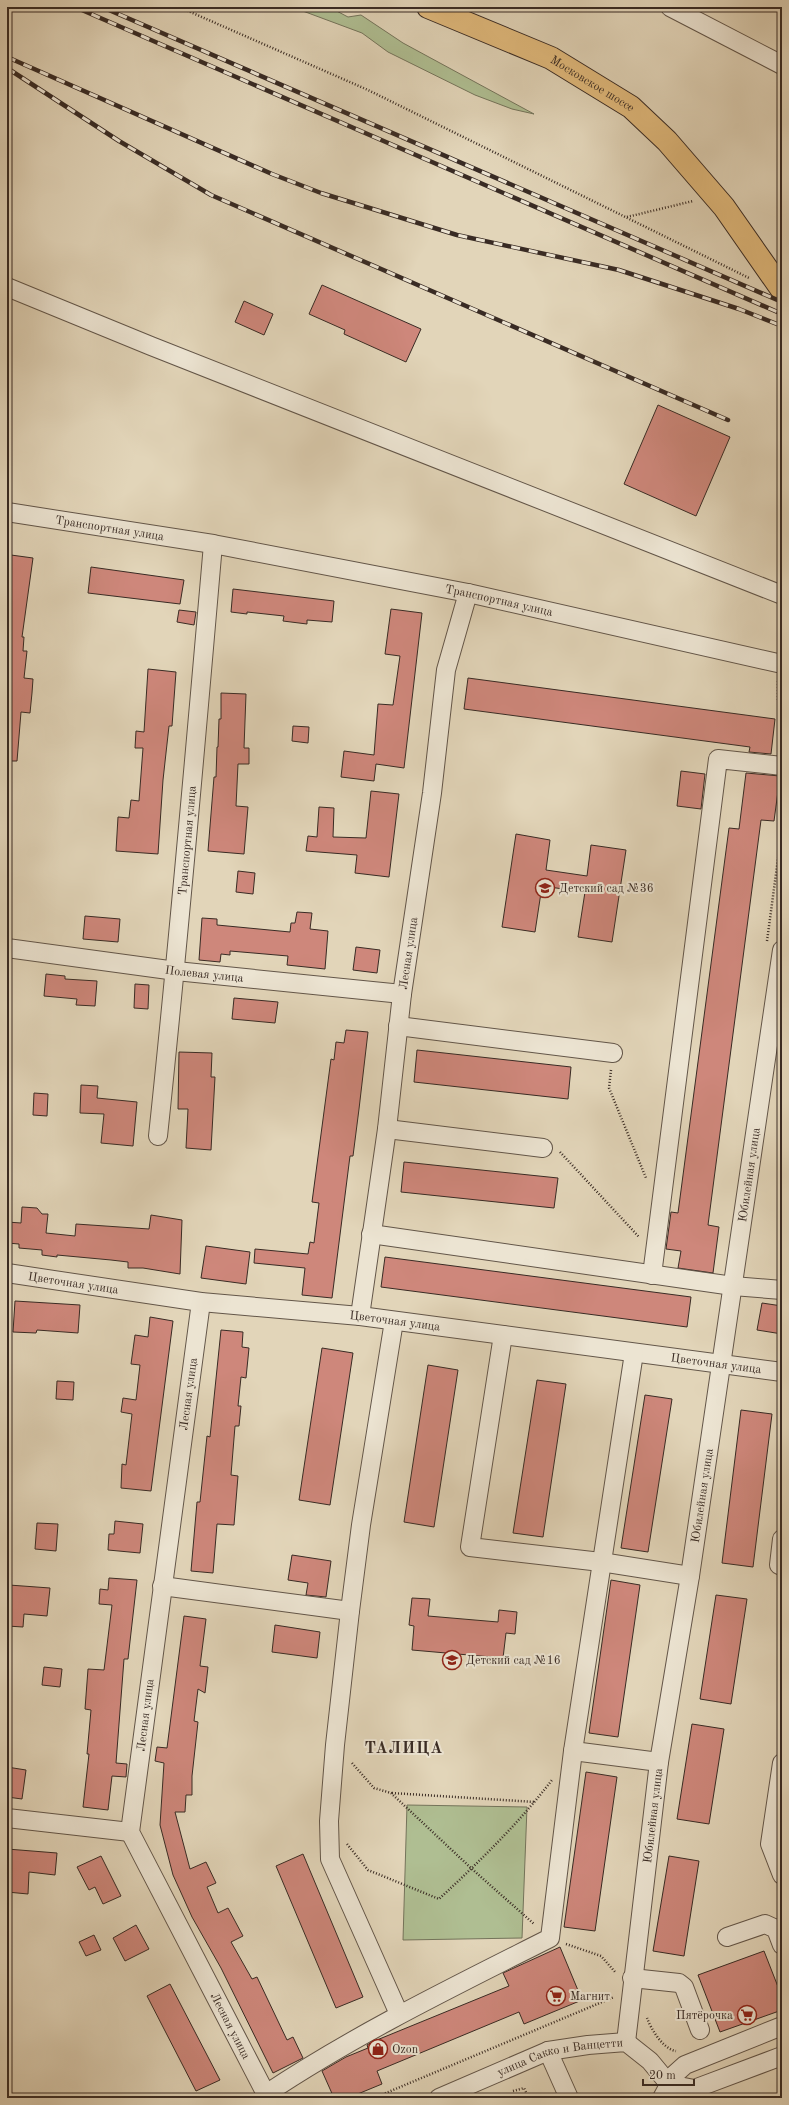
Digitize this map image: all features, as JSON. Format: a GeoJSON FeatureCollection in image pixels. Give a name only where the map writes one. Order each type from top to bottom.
{"type":"FeatureCollection","features":[{"type":"Feature","properties":{"kind":"main road","name":"Московское шоссе"},"geometry":{"type":"LineString","coordinates":[[428,7],[551,58],[626,103],[667,141],[724,207],[782,290]]}},
{"type":"Feature","properties":{"kind":"street"},"geometry":{"type":"LineString","coordinates":[[670,7],[782,66]]}},
{"type":"Feature","properties":{"kind":"street"},"geometry":{"type":"LineString","coordinates":[[7,287],[151,346],[782,595]]}},
{"type":"Feature","properties":{"kind":"street","name":"Транспортная улица"},"geometry":{"type":"LineString","coordinates":[[7,512],[214,544],[468,593],[781,664]]}},
{"type":"Feature","properties":{"kind":"street","name":"Транспортная улица"},"geometry":{"type":"LineString","coordinates":[[158,1136],[176,971],[194,752],[214,544]]}},
{"type":"Feature","properties":{"kind":"street","name":"Лесная улица"},"geometry":{"type":"LineString","coordinates":[[360,1316],[387,1129],[402,994],[432,793],[446,670],[468,593]]}},
{"type":"Feature","properties":{"kind":"street"},"geometry":{"type":"LineString","coordinates":[[652,1275],[718,759],[782,766]]}},
{"type":"Feature","properties":{"kind":"street","name":"Полевая улица"},"geometry":{"type":"LineString","coordinates":[[7,948],[176,971],[402,994]]}},
{"type":"Feature","properties":{"kind":"street","name":"Юбилейная улица"},"geometry":{"type":"LineString","coordinates":[[626,2042],[631,1984],[659,1762],[690,1576],[782,950]]}},
{"type":"Feature","properties":{"kind":"street"},"geometry":{"type":"LineString","coordinates":[[398,1026],[614,1054]]}},
{"type":"Feature","properties":{"kind":"street"},"geometry":{"type":"LineString","coordinates":[[387,1129],[543,1148]]}},
{"type":"Feature","properties":{"kind":"street"},"geometry":{"type":"LineString","coordinates":[[371,1234],[652,1275],[733,1286],[782,1290]]}},
{"type":"Feature","properties":{"kind":"street","name":"Цветочная улица"},"geometry":{"type":"LineString","coordinates":[[7,1273],[201,1302],[360,1316],[782,1372]]}},
{"type":"Feature","properties":{"kind":"street","name":"Лесная улица"},"geometry":{"type":"LineString","coordinates":[[201,1302],[130,1832],[267,2096]]}},
{"type":"Feature","properties":{"kind":"street"},"geometry":{"type":"LineString","coordinates":[[394,1321],[350,1611],[335,1745],[330,1821],[330,1858],[399,2014]]}},
{"type":"Feature","properties":{"kind":"street"},"geometry":{"type":"LineString","coordinates":[[503,1335],[470,1547],[601,1562],[690,1576]]}},
{"type":"Feature","properties":{"kind":"street"},"geometry":{"type":"LineString","coordinates":[[267,2096],[308,2066],[399,2014],[550,1938],[573,1751],[634,1353]]}},
{"type":"Feature","properties":{"kind":"street"},"geometry":{"type":"LineString","coordinates":[[782,1539],[779,1565],[782,1566]]}},
{"type":"Feature","properties":{"kind":"street"},"geometry":{"type":"LineString","coordinates":[[162,1586],[350,1611]]}},
{"type":"Feature","properties":{"kind":"street"},"geometry":{"type":"LineString","coordinates":[[573,1751],[659,1762]]}},
{"type":"Feature","properties":{"kind":"street"},"geometry":{"type":"LineString","coordinates":[[782,1763],[770,1844],[782,1875]]}},
{"type":"Feature","properties":{"kind":"street"},"geometry":{"type":"LineString","coordinates":[[7,1818],[130,1832]]}},
{"type":"Feature","properties":{"kind":"street"},"geometry":{"type":"LineString","coordinates":[[727,1937],[765,1924],[776,1929],[782,1944]]}},
{"type":"Feature","properties":{"kind":"street"},"geometry":{"type":"LineString","coordinates":[[631,1984],[679,1983],[684,1987],[700,2030]]}},
{"type":"Feature","properties":{"kind":"street"},"geometry":{"type":"LineString","coordinates":[[782,2026],[685,2065],[675,2074],[669,2093],[694,2088],[782,2056]]}},
{"type":"Feature","properties":{"kind":"street","name":"улица Сакко и Ванцетти"},"geometry":{"type":"LineString","coordinates":[[439,2098],[548,2051],[588,2044],[626,2042],[650,2061],[669,2093]]}},
{"type":"Feature","properties":{"kind":"street"},"geometry":{"type":"LineString","coordinates":[[548,2051],[569,2098]]}},
{"type":"Feature","properties":{"kind":"path"},"geometry":{"type":"LineString","coordinates":[[179,7],[368,90],[754,280]]}},
{"type":"Feature","properties":{"kind":"path"},"geometry":{"type":"LineString","coordinates":[[626,218],[696,200]]}},
{"type":"Feature","properties":{"kind":"path"},"geometry":{"type":"LineString","coordinates":[[781,664],[778,677],[778,701],[782,718]]}},
{"type":"Feature","properties":{"kind":"path"},"geometry":{"type":"LineString","coordinates":[[614,1054],[609,1088],[648,1182]]}},
{"type":"Feature","properties":{"kind":"path"},"geometry":{"type":"LineString","coordinates":[[543,1148],[562,1152],[654,1254]]}},
{"type":"Feature","properties":{"kind":"path"},"geometry":{"type":"LineString","coordinates":[[335,1745],[374,1788],[392,1793],[535,1802]]}},
{"type":"Feature","properties":{"kind":"path"},"geometry":{"type":"LineString","coordinates":[[330,1821],[368,1870],[439,1899],[472,1869],[535,1802],[556,1774]]}},
{"type":"Feature","properties":{"kind":"path"},"geometry":{"type":"LineString","coordinates":[[374,2098],[631,1984],[601,1956],[550,1938],[472,1869],[392,1793]]}},
{"type":"Feature","properties":{"kind":"path"},"geometry":{"type":"LineString","coordinates":[[657,2036],[671,2050],[678,2051]]}},
{"type":"Feature","properties":{"kind":"path"},"geometry":{"type":"LineString","coordinates":[[513,2090],[524,2088],[530,2098]]}},
{"type":"Feature","properties":{"kind":"green space"},"geometry":{"type":"Polygon","coordinates":[[[292,7],[329,7],[348,17],[361,15],[403,43],[534,114],[512,109],[475,95],[388,52],[362,33],[292,7]]]}},
{"type":"Feature","properties":{"kind":"green space"},"geometry":{"type":"Polygon","coordinates":[[[407,1805],[527,1807],[522,1938],[403,1940],[407,1805]]]}},
{"type":"Feature","properties":{"kind":"building"},"geometry":{"type":"Polygon","coordinates":[[[322,285],[421,329],[406,362],[344,334],[345,330],[309,314],[322,285]]]}},
{"type":"Feature","properties":{"kind":"building"},"geometry":{"type":"Polygon","coordinates":[[[244,301],[273,314],[264,335],[235,322],[244,301]]]}},
{"type":"Feature","properties":{"kind":"building"},"geometry":{"type":"Polygon","coordinates":[[[658,405],[730,437],[696,516],[624,484],[658,405]]]}},
{"type":"Feature","properties":{"kind":"building"},"geometry":{"type":"Polygon","coordinates":[[[11,555],[33,558],[22,637],[24,637],[23,651],[27,651],[24,678],[33,679],[32,693],[30,713],[21,712],[17,761],[7,761],[7,586],[11,555]]]}},
{"type":"Feature","properties":{"kind":"building"},"geometry":{"type":"Polygon","coordinates":[[[91,567],[184,580],[180,604],[88,593],[91,567]]]}},
{"type":"Feature","properties":{"kind":"building"},"geometry":{"type":"Polygon","coordinates":[[[233,589],[334,601],[332,622],[307,620],[307,624],[283,621],[284,616],[247,612],[247,614],[231,612],[233,589]]]}},
{"type":"Feature","properties":{"kind":"building"},"geometry":{"type":"Polygon","coordinates":[[[391,609],[422,613],[404,768],[376,764],[374,781],[341,777],[344,751],[374,755],[378,704],[393,705],[400,656],[385,654],[391,609]]]}},
{"type":"Feature","properties":{"kind":"building"},"geometry":{"type":"Polygon","coordinates":[[[179,610],[196,612],[194,625],[177,622],[179,610]]]}},
{"type":"Feature","properties":{"kind":"building"},"geometry":{"type":"Polygon","coordinates":[[[148,669],[176,672],[172,726],[169,726],[163,780],[158,854],[116,851],[118,817],[129,818],[131,800],[139,801],[143,748],[135,748],[136,731],[144,732],[148,669]]]}},
{"type":"Feature","properties":{"kind":"building"},"geometry":{"type":"Polygon","coordinates":[[[468,678],[775,719],[771,754],[749,752],[750,747],[464,709],[468,678]]]}},
{"type":"Feature","properties":{"kind":"building"},"geometry":{"type":"Polygon","coordinates":[[[221,693],[246,694],[244,748],[249,748],[249,764],[238,764],[236,806],[248,807],[244,854],[208,851],[214,777],[216,777],[219,719],[221,719],[221,693]]]}},
{"type":"Feature","properties":{"kind":"building"},"geometry":{"type":"Polygon","coordinates":[[[293,726],[309,727],[308,743],[292,741],[293,726]]]}},
{"type":"Feature","properties":{"kind":"building"},"geometry":{"type":"Polygon","coordinates":[[[681,771],[705,774],[701,809],[677,806],[681,771]]]}},
{"type":"Feature","properties":{"kind":"building"},"geometry":{"type":"Polygon","coordinates":[[[746,773],[780,776],[774,821],[761,820],[708,1225],[719,1227],[713,1273],[678,1268],[681,1251],[666,1249],[671,1212],[678,1213],[729,828],[739,829],[746,773]]]}},
{"type":"Feature","properties":{"kind":"building"},"geometry":{"type":"Polygon","coordinates":[[[371,791],[399,794],[389,877],[355,873],[357,855],[306,851],[308,836],[317,837],[319,807],[334,808],[333,837],[366,838],[371,791]]]}},
{"type":"Feature","properties":{"kind":"building"},"geometry":{"type":"Polygon","coordinates":[[[516,834],[550,840],[546,870],[587,876],[591,845],[626,850],[612,942],[578,937],[585,892],[542,886],[535,932],[502,927],[516,834]]]}},
{"type":"Feature","properties":{"kind":"building"},"geometry":{"type":"Polygon","coordinates":[[[238,871],[255,873],[253,894],[236,892],[238,871]]]}},
{"type":"Feature","properties":{"kind":"building"},"geometry":{"type":"Polygon","coordinates":[[[297,912],[312,913],[310,929],[328,931],[325,969],[287,965],[288,956],[230,951],[230,955],[221,954],[220,962],[199,960],[202,918],[217,919],[217,925],[290,932],[291,923],[295,923],[297,912]]]}},
{"type":"Feature","properties":{"kind":"building"},"geometry":{"type":"Polygon","coordinates":[[[85,916],[120,919],[118,942],[83,939],[85,916]]]}},
{"type":"Feature","properties":{"kind":"building"},"geometry":{"type":"Polygon","coordinates":[[[356,947],[380,950],[377,973],[353,970],[356,947]]]}},
{"type":"Feature","properties":{"kind":"building"},"geometry":{"type":"Polygon","coordinates":[[[46,974],[65,976],[65,979],[97,981],[95,1006],[76,1005],[77,999],[44,996],[46,974]]]}},
{"type":"Feature","properties":{"kind":"building"},"geometry":{"type":"Polygon","coordinates":[[[135,984],[149,985],[148,1009],[134,1008],[135,984]]]}},
{"type":"Feature","properties":{"kind":"building"},"geometry":{"type":"Polygon","coordinates":[[[234,998],[278,1002],[275,1023],[232,1019],[234,998]]]}},
{"type":"Feature","properties":{"kind":"building"},"geometry":{"type":"Polygon","coordinates":[[[346,1030],[368,1032],[353,1156],[350,1156],[332,1298],[302,1295],[305,1268],[254,1263],[255,1249],[308,1254],[310,1242],[314,1243],[319,1203],[312,1202],[331,1059],[334,1060],[336,1042],[344,1043],[346,1030]]]}},
{"type":"Feature","properties":{"kind":"building"},"geometry":{"type":"Polygon","coordinates":[[[417,1050],[571,1067],[568,1099],[414,1082],[417,1050]]]}},
{"type":"Feature","properties":{"kind":"building"},"geometry":{"type":"Polygon","coordinates":[[[179,1052],[212,1053],[211,1077],[215,1077],[211,1150],[186,1148],[188,1109],[178,1109],[179,1052]]]}},
{"type":"Feature","properties":{"kind":"building"},"geometry":{"type":"Polygon","coordinates":[[[81,1085],[98,1086],[97,1098],[137,1102],[133,1146],[101,1143],[104,1114],[80,1113],[81,1085]]]}},
{"type":"Feature","properties":{"kind":"building"},"geometry":{"type":"Polygon","coordinates":[[[34,1093],[48,1094],[47,1116],[33,1115],[34,1093]]]}},
{"type":"Feature","properties":{"kind":"building"},"geometry":{"type":"Polygon","coordinates":[[[404,1162],[558,1178],[554,1208],[401,1192],[404,1162]]]}},
{"type":"Feature","properties":{"kind":"building"},"geometry":{"type":"Polygon","coordinates":[[[22,1207],[37,1208],[42,1214],[48,1214],[46,1233],[75,1236],[76,1224],[149,1229],[151,1215],[182,1220],[180,1274],[143,1268],[128,1268],[128,1262],[57,1255],[57,1257],[42,1255],[42,1250],[19,1248],[19,1244],[7,1243],[7,1222],[21,1223],[22,1207]]]}},
{"type":"Feature","properties":{"kind":"building"},"geometry":{"type":"Polygon","coordinates":[[[206,1246],[250,1252],[246,1284],[201,1278],[206,1246]]]}},
{"type":"Feature","properties":{"kind":"building"},"geometry":{"type":"Polygon","coordinates":[[[385,1257],[691,1297],[687,1327],[381,1287],[385,1257]]]}},
{"type":"Feature","properties":{"kind":"building"},"geometry":{"type":"Polygon","coordinates":[[[15,1301],[80,1305],[78,1333],[37,1330],[36,1333],[13,1332],[15,1301]]]}},
{"type":"Feature","properties":{"kind":"building"},"geometry":{"type":"Polygon","coordinates":[[[762,1303],[782,1306],[782,1334],[757,1330],[762,1303]]]}},
{"type":"Feature","properties":{"kind":"building"},"geometry":{"type":"Polygon","coordinates":[[[150,1317],[173,1321],[151,1491],[121,1488],[122,1464],[126,1465],[132,1414],[121,1412],[123,1398],[136,1400],[140,1365],[131,1364],[135,1335],[148,1337],[150,1317]]]}},
{"type":"Feature","properties":{"kind":"building"},"geometry":{"type":"Polygon","coordinates":[[[221,1330],[243,1332],[242,1347],[249,1348],[246,1378],[241,1377],[238,1406],[241,1406],[239,1426],[235,1426],[231,1475],[238,1476],[234,1525],[217,1524],[213,1573],[191,1571],[197,1502],[200,1502],[207,1436],[210,1437],[221,1330]]]}},
{"type":"Feature","properties":{"kind":"building"},"geometry":{"type":"Polygon","coordinates":[[[322,1348],[353,1353],[330,1505],[299,1500],[322,1348]]]}},
{"type":"Feature","properties":{"kind":"building"},"geometry":{"type":"Polygon","coordinates":[[[428,1365],[458,1370],[434,1527],[404,1522],[428,1365]]]}},
{"type":"Feature","properties":{"kind":"building"},"geometry":{"type":"Polygon","coordinates":[[[537,1380],[566,1384],[543,1537],[513,1533],[537,1380]]]}},
{"type":"Feature","properties":{"kind":"building"},"geometry":{"type":"Polygon","coordinates":[[[57,1381],[74,1382],[73,1400],[56,1399],[57,1381]]]}},
{"type":"Feature","properties":{"kind":"building"},"geometry":{"type":"Polygon","coordinates":[[[645,1395],[672,1399],[648,1552],[621,1548],[645,1395]]]}},
{"type":"Feature","properties":{"kind":"building"},"geometry":{"type":"Polygon","coordinates":[[[741,1410],[772,1414],[753,1567],[722,1563],[741,1410]]]}},
{"type":"Feature","properties":{"kind":"building"},"geometry":{"type":"Polygon","coordinates":[[[115,1521],[143,1524],[140,1553],[108,1550],[109,1534],[114,1534],[115,1521]]]}},
{"type":"Feature","properties":{"kind":"building"},"geometry":{"type":"Polygon","coordinates":[[[37,1523],[58,1524],[56,1551],[35,1549],[37,1523]]]}},
{"type":"Feature","properties":{"kind":"building"},"geometry":{"type":"Polygon","coordinates":[[[292,1555],[331,1561],[326,1597],[306,1595],[308,1583],[288,1580],[292,1555]]]}},
{"type":"Feature","properties":{"kind":"building"},"geometry":{"type":"Polygon","coordinates":[[[109,1578],[137,1580],[128,1659],[124,1659],[116,1763],[127,1764],[126,1777],[112,1776],[108,1810],[83,1807],[89,1754],[87,1754],[91,1710],[85,1709],[88,1669],[104,1670],[112,1605],[99,1604],[100,1589],[108,1590],[109,1578]]]}},
{"type":"Feature","properties":{"kind":"building"},"geometry":{"type":"Polygon","coordinates":[[[611,1580],[640,1585],[618,1737],[589,1733],[611,1580]]]}},
{"type":"Feature","properties":{"kind":"building"},"geometry":{"type":"Polygon","coordinates":[[[9,1585],[50,1588],[47,1616],[24,1614],[23,1627],[7,1626],[9,1585]]]}},
{"type":"Feature","properties":{"kind":"building"},"geometry":{"type":"Polygon","coordinates":[[[716,1595],[747,1599],[731,1704],[700,1699],[716,1595]]]}},
{"type":"Feature","properties":{"kind":"building"},"geometry":{"type":"Polygon","coordinates":[[[412,1598],[430,1599],[428,1616],[498,1622],[499,1610],[517,1612],[515,1634],[506,1633],[503,1658],[412,1650],[414,1626],[409,1625],[412,1598]]]}},
{"type":"Feature","properties":{"kind":"building"},"geometry":{"type":"Polygon","coordinates":[[[184,1616],[206,1619],[200,1666],[208,1667],[205,1693],[198,1689],[194,1721],[198,1722],[192,1776],[192,1795],[186,1795],[185,1812],[175,1812],[190,1869],[206,1862],[216,1883],[207,1887],[218,1913],[228,1908],[243,1936],[231,1942],[252,1979],[257,1977],[287,2040],[293,2037],[303,2058],[273,2073],[221,1968],[192,1917],[173,1875],[160,1825],[164,1763],[155,1761],[157,1747],[167,1748],[184,1616]]]}},
{"type":"Feature","properties":{"kind":"building"},"geometry":{"type":"Polygon","coordinates":[[[275,1625],[320,1632],[317,1658],[272,1652],[275,1625]]]}},
{"type":"Feature","properties":{"kind":"building"},"geometry":{"type":"Polygon","coordinates":[[[44,1667],[62,1669],[60,1687],[42,1685],[44,1667]]]}},
{"type":"Feature","properties":{"kind":"building"},"geometry":{"type":"Polygon","coordinates":[[[692,1724],[724,1729],[709,1824],[677,1819],[692,1724]]]}},
{"type":"Feature","properties":{"kind":"building"},"geometry":{"type":"Polygon","coordinates":[[[7,1767],[26,1770],[22,1799],[7,1797],[7,1767]]]}},
{"type":"Feature","properties":{"kind":"building"},"geometry":{"type":"Polygon","coordinates":[[[586,1772],[617,1777],[595,1931],[564,1927],[586,1772]]]}},
{"type":"Feature","properties":{"kind":"building"},"geometry":{"type":"Polygon","coordinates":[[[7,1849],[57,1853],[55,1875],[29,1872],[28,1894],[7,1892],[7,1849]]]}},
{"type":"Feature","properties":{"kind":"building"},"geometry":{"type":"Polygon","coordinates":[[[303,1854],[363,1997],[336,2008],[276,1866],[303,1854]]]}},
{"type":"Feature","properties":{"kind":"building"},"geometry":{"type":"Polygon","coordinates":[[[101,1856],[121,1896],[103,1904],[95,1887],[89,1890],[77,1867],[101,1856]]]}},
{"type":"Feature","properties":{"kind":"building"},"geometry":{"type":"Polygon","coordinates":[[[669,1856],[699,1861],[684,1956],[653,1951],[669,1856]]]}},
{"type":"Feature","properties":{"kind":"building"},"geometry":{"type":"Polygon","coordinates":[[[136,1925],[149,1949],[125,1961],[113,1938],[136,1925]]]}},
{"type":"Feature","properties":{"kind":"building"},"geometry":{"type":"Polygon","coordinates":[[[94,1935],[101,1950],[86,1956],[79,1942],[94,1935]]]}},
{"type":"Feature","properties":{"kind":"building"},"geometry":{"type":"Polygon","coordinates":[[[560,1947],[582,2000],[524,2024],[519,2012],[377,2071],[382,2084],[348,2098],[334,2098],[322,2071],[346,2057],[368,2048],[367,2045],[372,2042],[509,1986],[503,1973],[560,1947]]]}},
{"type":"Feature","properties":{"kind":"building"},"geometry":{"type":"Polygon","coordinates":[[[764,1951],[782,1997],[782,2010],[720,2032],[698,1975],[764,1951]]]}},
{"type":"Feature","properties":{"kind":"building"},"geometry":{"type":"Polygon","coordinates":[[[170,1984],[220,2080],[196,2091],[147,1996],[170,1984]]]}},
{"type":"Feature","properties":{"kind":"railway"},"geometry":{"type":"LineString","coordinates":[[75,7],[782,314]]}},
{"type":"Feature","properties":{"kind":"railway"},"geometry":{"type":"LineString","coordinates":[[102,7],[782,302]]}},
{"type":"Feature","properties":{"kind":"railway"},"geometry":{"type":"LineString","coordinates":[[7,57],[272,174],[321,193],[457,235],[619,270],[739,309],[782,326]]}},
{"type":"Feature","properties":{"kind":"railway"},"geometry":{"type":"LineString","coordinates":[[7,68],[119,141],[211,195],[728,420]]}},
{"type":"Feature","properties":{"kind":"place","name":"Детский сад №36"},"geometry":{"type":"Point","coordinates":[545,888]}},
{"type":"Feature","properties":{"kind":"place","name":"Детский сад №16"},"geometry":{"type":"Point","coordinates":[452,1660]}},
{"type":"Feature","properties":{"kind":"place","name":"Магнит"},"geometry":{"type":"Point","coordinates":[556,1996]}},
{"type":"Feature","properties":{"kind":"place","name":"Пятёрочка"},"geometry":{"type":"Point","coordinates":[747,2015]}},
{"type":"Feature","properties":{"kind":"place","name":"Ozon"},"geometry":{"type":"Point","coordinates":[378,2049]}},
{"type":"Feature","properties":{"kind":"district","name":"ТАЛИЦА"},"geometry":{"type":"Point","coordinates":[404,1747]}}]}
